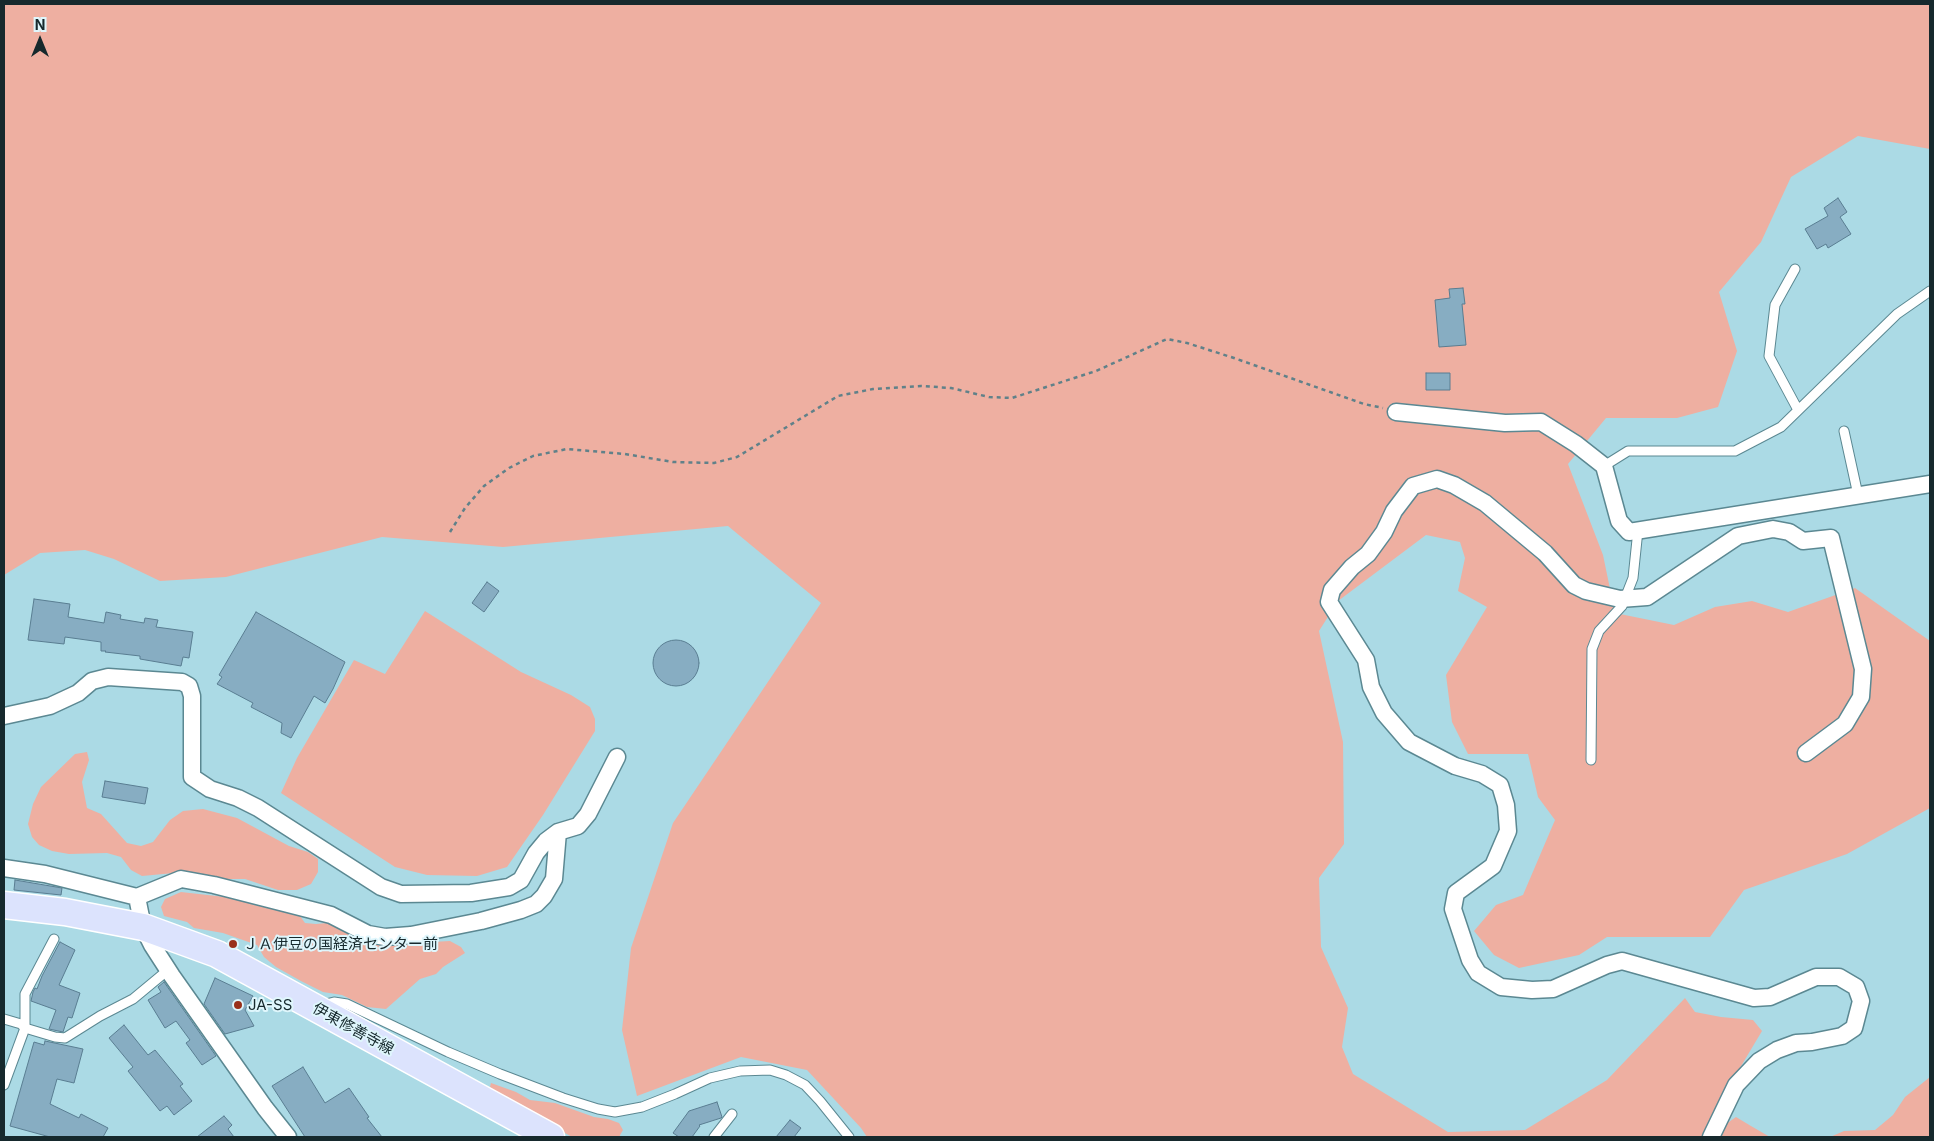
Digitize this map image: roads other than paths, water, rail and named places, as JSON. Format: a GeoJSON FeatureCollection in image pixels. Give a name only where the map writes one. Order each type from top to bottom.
{"type":"FeatureCollection","features":[{"type":"Feature","properties":{"kind":"main road","name":"伊東修善寺線"},"geometry":{"type":"LineString","coordinates":[[4,904],[65,912],[144,926],[217,954],[551,1137]]}},
{"type":"Feature","properties":{"kind":"street"},"geometry":{"type":"LineString","coordinates":[[1396,412],[1504,424],[1541,422],[1576,444],[1604,466],[1619,521],[1630,532],[1930,484]]}},
{"type":"Feature","properties":{"kind":"street"},"geometry":{"type":"LineString","coordinates":[[1711,1137],[1736,1085],[1758,1061],[1776,1050],[1790,1045],[1842,1036],[1854,1028],[1861,1000],[1856,987],[1839,977],[1816,977],[1770,997],[1754,998],[1622,961],[1608,965],[1553,989],[1532,990],[1501,986],[1478,973],[1470,960],[1453,909],[1456,893],[1493,866],[1508,831],[1506,805],[1500,786],[1482,774],[1455,766],[1409,742],[1384,713],[1371,687],[1366,660],[1329,602],[1332,590],[1352,567],[1368,554],[1384,532],[1394,511],[1413,486],[1437,479],[1454,485],[1485,503],[1545,553],[1574,585],[1586,591],[1624,599],[1647,597],[1738,536],[1773,530],[1789,532],[1802,541],[1831,538],[1863,668],[1861,697],[1845,724],[1806,753]]}},
{"type":"Feature","properties":{"kind":"street"},"geometry":{"type":"LineString","coordinates":[[4,716],[50,706],[78,693],[92,681],[108,677],[182,682],[189,686],[192,696],[192,777],[210,789],[238,798],[258,808],[381,887],[401,894],[471,894],[509,887],[521,880],[536,853],[558,832],[578,826],[588,814],[617,757]]}},
{"type":"Feature","properties":{"kind":"street"},"geometry":{"type":"LineString","coordinates":[[4,868],[45,874],[137,897],[180,879],[214,885],[331,915],[368,934],[385,938],[411,935],[481,921],[536,904],[544,896],[554,879],[558,832]]}},
{"type":"Feature","properties":{"kind":"street"},"geometry":{"type":"LineString","coordinates":[[137,897],[144,926],[152,945],[265,1108],[288,1137]]}},
{"type":"Feature","properties":{"kind":"lane"},"geometry":{"type":"LineString","coordinates":[[1795,269],[1775,305],[1769,356],[1798,410]]}},
{"type":"Feature","properties":{"kind":"lane"},"geometry":{"type":"LineString","coordinates":[[1604,466],[1628,451],[1735,451],[1781,427],[1897,314],[1930,291]]}},
{"type":"Feature","properties":{"kind":"lane"},"geometry":{"type":"LineString","coordinates":[[1844,431],[1858,495]]}},
{"type":"Feature","properties":{"kind":"lane"},"geometry":{"type":"LineString","coordinates":[[1591,760],[1592,649],[1599,631],[1622,606],[1633,578],[1638,530]]}},
{"type":"Feature","properties":{"kind":"lane"},"geometry":{"type":"LineString","coordinates":[[4,1085],[25,1028],[25,994],[54,940]]}},
{"type":"Feature","properties":{"kind":"lane"},"geometry":{"type":"LineString","coordinates":[[4,1019],[21,1024],[25,1028],[65,1038],[100,1016],[133,999],[168,970]]}},
{"type":"Feature","properties":{"kind":"lane"},"geometry":{"type":"LineString","coordinates":[[315,1008],[334,1002],[347,1004],[448,1052],[500,1074],[563,1098],[615,1112],[642,1107],[710,1078],[740,1071],[770,1070],[786,1075],[805,1085],[849,1137]]}},
{"type":"Feature","properties":{"kind":"lane"},"geometry":{"type":"LineString","coordinates":[[714,1137],[732,1114]]}},
{"type":"Feature","properties":{"kind":"place","name":"ＪＡ伊豆の国経済センター前"},"geometry":{"type":"Point","coordinates":[233,944]}},
{"type":"Feature","properties":{"kind":"place","name":"JA-SS"},"geometry":{"type":"Point","coordinates":[238,1005]}}]}
